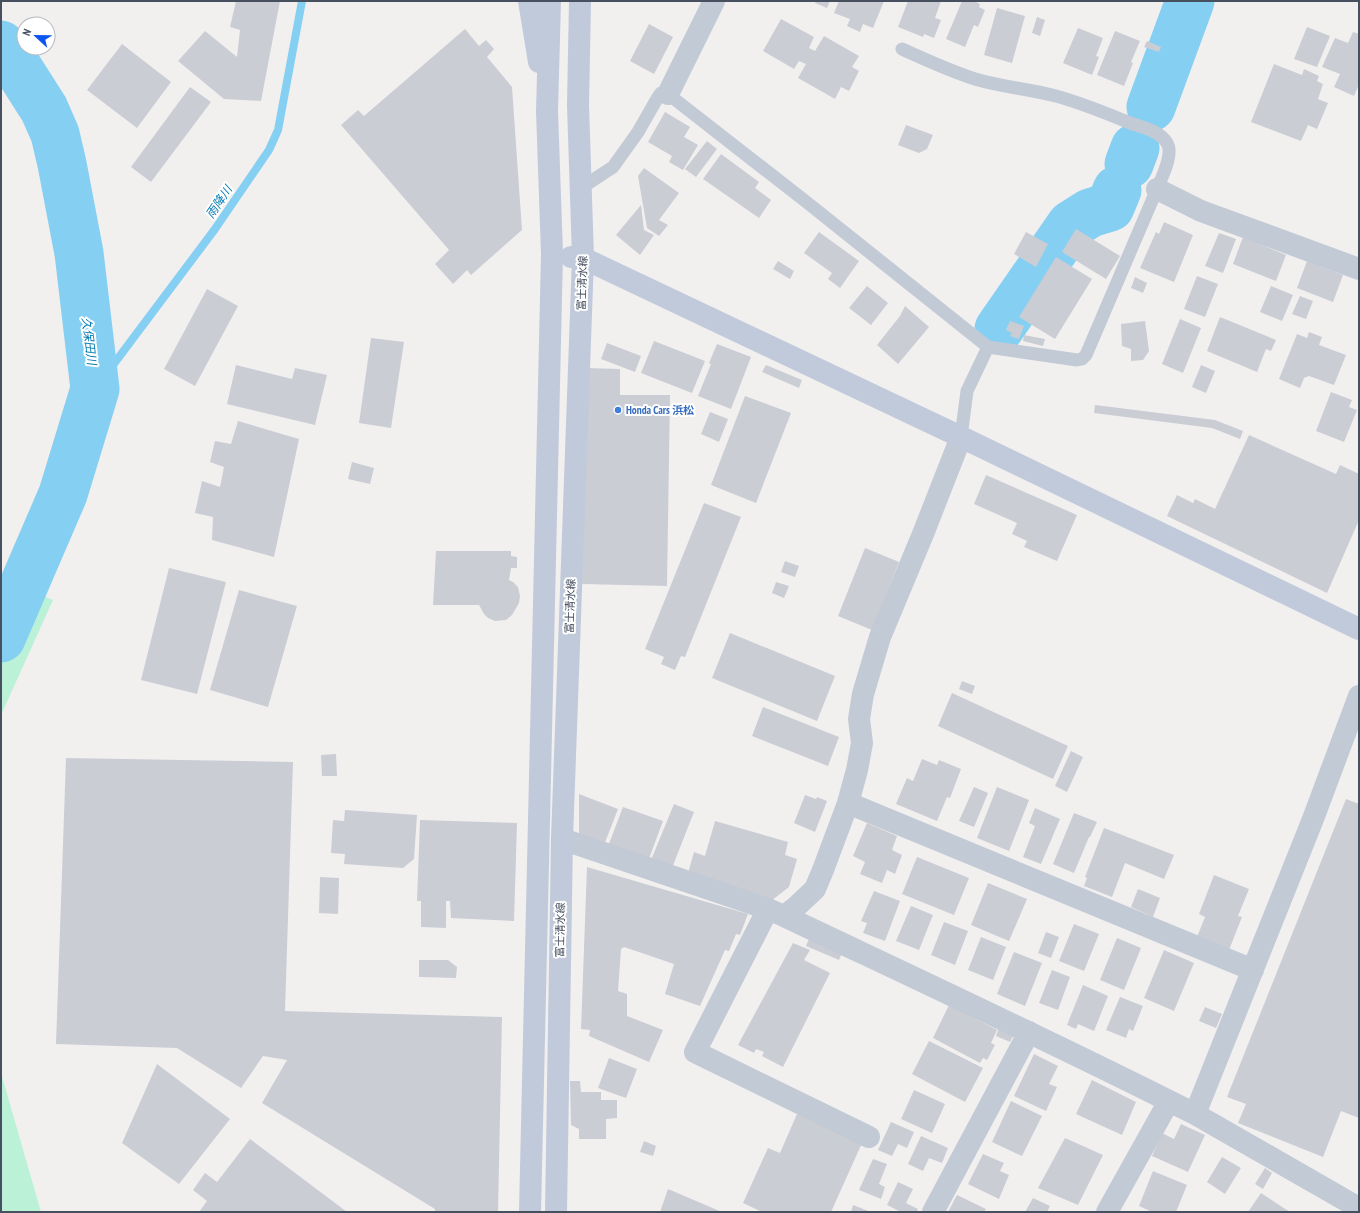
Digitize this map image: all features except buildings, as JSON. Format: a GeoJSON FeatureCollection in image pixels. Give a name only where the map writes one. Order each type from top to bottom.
{"type":"FeatureCollection","features":[{"type":"Feature","properties":{"kind":"main road"},"geometry":{"type":"LineString","coordinates":[[529,1],[547,111],[579,143]]}},
{"type":"Feature","properties":{"kind":"main road"},"geometry":{"type":"LineString","coordinates":[[530,1212],[552,254],[547,111],[550,1]]}},
{"type":"Feature","properties":{"kind":"main road","name":"富士清水線"},"geometry":{"type":"LineString","coordinates":[[556,1212],[562,839],[583,258],[578,105],[580,1]]}},
{"type":"Feature","properties":{"kind":"main road"},"geometry":{"type":"LineString","coordinates":[[552,254],[583,258],[961,437],[1359,629]]}},
{"type":"Feature","properties":{"kind":"street"},"geometry":{"type":"LineString","coordinates":[[668,94],[714,1]]}},
{"type":"Feature","properties":{"kind":"street"},"geometry":{"type":"LineString","coordinates":[[1157,189],[1201,211],[1359,269]]}},
{"type":"Feature","properties":{"kind":"street"},"geometry":{"type":"LineString","coordinates":[[869,1138],[695,1052],[776,912],[815,889],[848,802],[857,770],[862,743],[859,719],[863,694],[880,637],[961,437]]}},
{"type":"Feature","properties":{"kind":"street"},"geometry":{"type":"LineString","coordinates":[[1195,1114],[1313,820],[1359,696]]}},
{"type":"Feature","properties":{"kind":"street"},"geometry":{"type":"LineString","coordinates":[[848,802],[1253,970]]}},
{"type":"Feature","properties":{"kind":"street"},"geometry":{"type":"LineString","coordinates":[[562,839],[776,912],[1029,1032],[1195,1114],[1359,1208]]}},
{"type":"Feature","properties":{"kind":"street"},"geometry":{"type":"LineString","coordinates":[[933,1212],[1029,1032]]}},
{"type":"Feature","properties":{"kind":"street"},"geometry":{"type":"LineString","coordinates":[[1107,1212],[1169,1101]]}},
{"type":"Feature","properties":{"kind":"lane"},"geometry":{"type":"LineString","coordinates":[[581,188],[613,167],[638,132],[661,93],[668,94],[988,347],[1077,360],[1082,359],[1086,354],[1168,162],[1169,148],[1167,143],[1152,131],[1094,109],[1055,96],[977,80],[946,69],[902,50]]}},
{"type":"Feature","properties":{"kind":"lane"},"geometry":{"type":"LineString","coordinates":[[961,437],[967,391],[988,347]]}},
{"type":"Feature","properties":{"kind":"green space"},"geometry":{"type":"Polygon","coordinates":[[[1,578],[53,600],[1,715],[1,578]]]}},
{"type":"Feature","properties":{"kind":"green space"},"geometry":{"type":"Polygon","coordinates":[[[1,1073],[41,1212],[1,1212],[1,1073]]]}},
{"type":"Feature","properties":{"kind":"waterway","name":"雨降川"},"geometry":{"type":"LineString","coordinates":[[95,389],[215,229],[269,150],[278,130],[302,1]]}},
{"type":"Feature","properties":{"kind":"waterway"},"geometry":{"type":"LineString","coordinates":[[1151,107],[1190,1]]}},
{"type":"Feature","properties":{"kind":"waterway","name":"久保田川"},"geometry":{"type":"LineString","coordinates":[[1,45],[16,65],[44,109],[55,134],[79,253],[95,389],[63,494],[1,638]]}},
{"type":"Feature","properties":{"kind":"waterway"},"geometry":{"type":"LineString","coordinates":[[1129,164],[1135,148]]}},
{"type":"Feature","properties":{"kind":"waterway"},"geometry":{"type":"LineString","coordinates":[[999,329],[1071,225],[1090,213],[1110,207],[1117,190]]}},
{"type":"Feature","properties":{"kind":"place","name":"Honda Cars 浜松"},"geometry":{"type":"Point","coordinates":[618,410]}}]}
